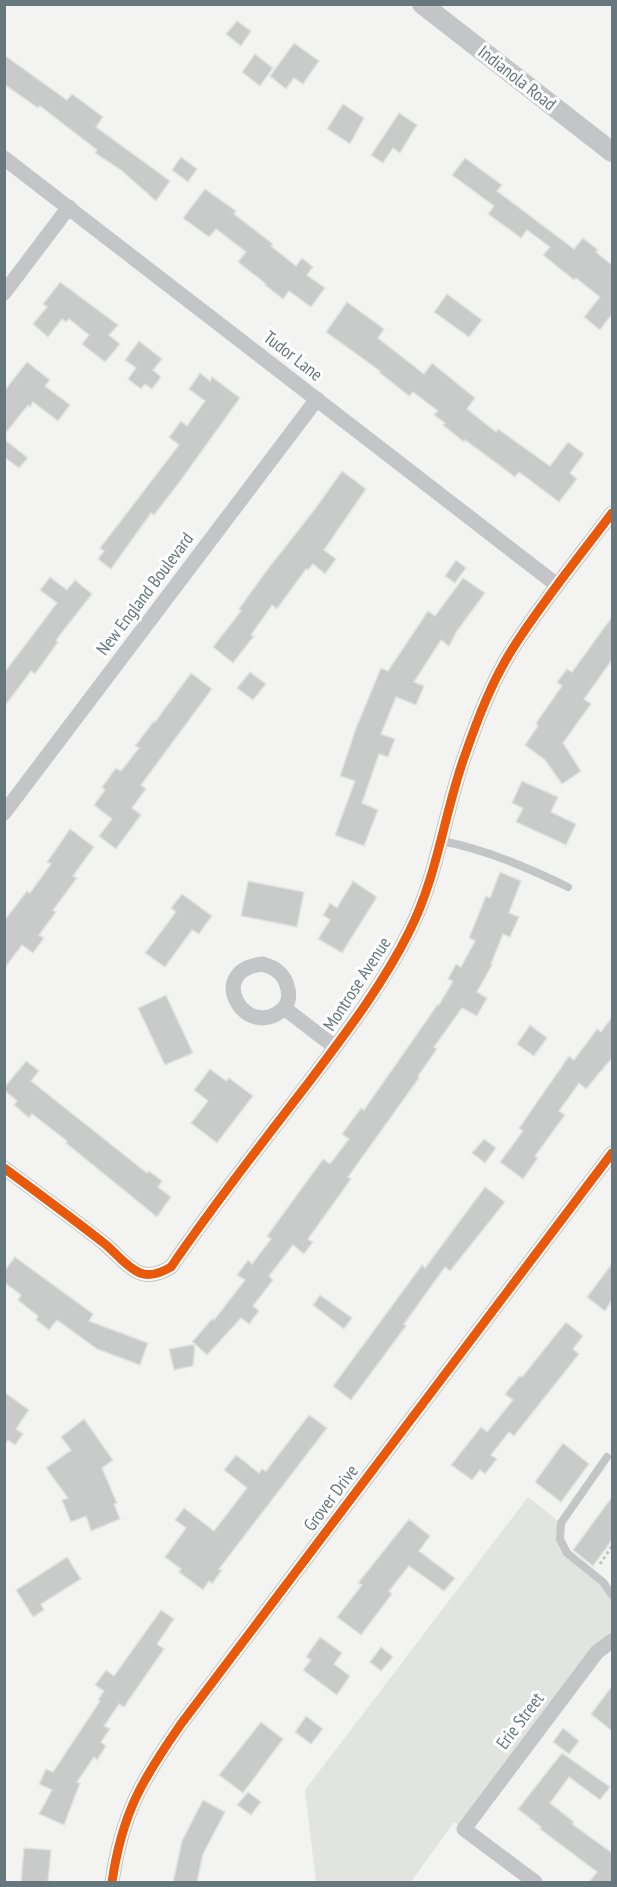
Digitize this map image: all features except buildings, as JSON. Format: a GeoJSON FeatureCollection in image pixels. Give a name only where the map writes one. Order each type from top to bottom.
{"type":"FeatureCollection","features":[{"type":"Feature","properties":{"kind":"street","name":"Indianola Road"},"geometry":{"type":"LineString","coordinates":[[422,4],[612,152]]}},
{"type":"Feature","properties":{"kind":"street","name":"Tudor Lane"},"geometry":{"type":"LineString","coordinates":[[4,158],[557,585]]}},
{"type":"Feature","properties":{"kind":"street"},"geometry":{"type":"LineString","coordinates":[[4,293],[69,207]]}},
{"type":"Feature","properties":{"kind":"street","name":"New England Boulevard"},"geometry":{"type":"LineString","coordinates":[[4,813],[317,399]]}},
{"type":"Feature","properties":{"kind":"street","name":"Montrose Avenue"},"geometry":{"type":"LineString","coordinates":[[4,1168],[142,1274],[162,1273],[171,1267],[380,985],[410,931],[434,871],[464,757],[482,709],[513,649],[557,585],[612,513]]}},
{"type":"Feature","properties":{"kind":"street"},"geometry":{"type":"LineString","coordinates":[[284,1008],[335,1047]]}},
{"type":"Feature","properties":{"kind":"street","name":"Grover Drive"},"geometry":{"type":"LineString","coordinates":[[112,1882],[116,1857],[130,1808],[158,1757],[612,1153]]}},
{"type":"Feature","properties":{"kind":"street","name":"Erie Street"},"geometry":{"type":"LineString","coordinates":[[535,1882],[464,1829],[597,1652],[612,1641]]}},
{"type":"Feature","properties":{"kind":"lane"},"geometry":{"type":"LineString","coordinates":[[442,841],[474,848],[516,863],[568,886]]}},
{"type":"Feature","properties":{"kind":"lane"},"geometry":{"type":"LineString","coordinates":[[608,1457],[561,1523],[560,1539],[567,1553],[603,1582],[612,1595]]}},
{"type":"Feature","properties":{"kind":"path"},"geometry":{"type":"LineString","coordinates":[[593,1574],[612,1546]]}},
{"type":"Feature","properties":{"kind":"shaded area"},"geometry":{"type":"Polygon","coordinates":[[[528,1497],[561,1523],[560,1539],[567,1553],[612,1590],[612,1641],[464,1829],[454,1822],[411,1882],[316,1882],[305,1790],[528,1497]]]}},
{"type":"Feature","properties":{"kind":"cycle path"},"geometry":{"type":"LineString","coordinates":[[4,1168],[68,1215],[140,1273],[160,1273],[171,1267],[349,1028],[387,971],[419,910],[434,866],[465,755],[498,673],[536,613],[612,513]]}},
{"type":"Feature","properties":{"kind":"cycle path"},"geometry":{"type":"LineString","coordinates":[[112,1882],[128,1816],[145,1780],[167,1744],[612,1153]]}}]}
